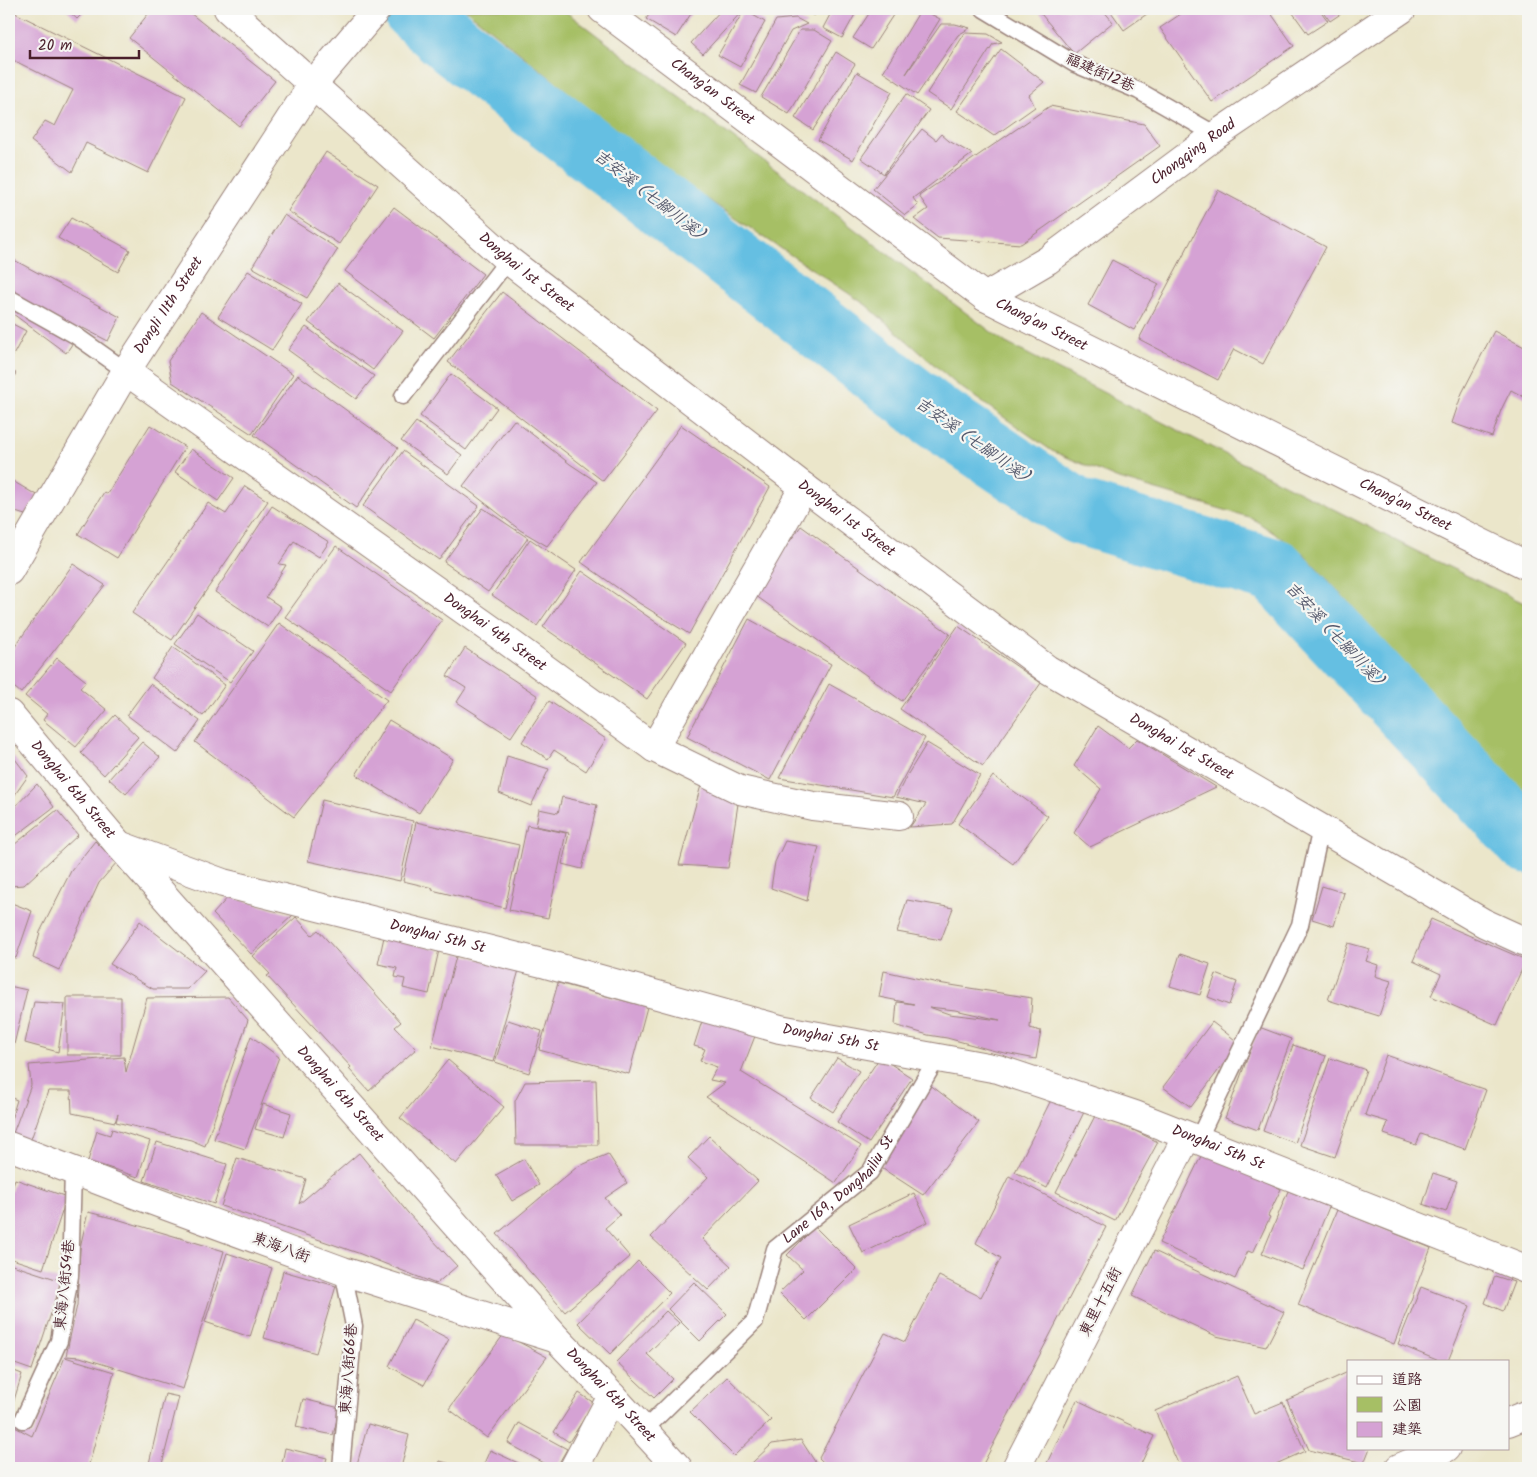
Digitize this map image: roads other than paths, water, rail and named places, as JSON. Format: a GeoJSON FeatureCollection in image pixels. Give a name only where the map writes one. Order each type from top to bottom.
{"type":"FeatureCollection","features":[{"type":"Feature","properties":{"kind":"street","name":"Donghai 1st Street"},"geometry":{"type":"LineString","coordinates":[[228,9],[508,260],[804,487],[1047,669],[1484,923],[1528,943]]}},
{"type":"Feature","properties":{"kind":"street","name":"Dongli 11th Street"},"geometry":{"type":"LineString","coordinates":[[9,571],[126,371],[312,84],[377,9]]}},
{"type":"Feature","properties":{"kind":"street","name":"Chang'an Street"},"geometry":{"type":"LineString","coordinates":[[602,9],[985,297],[1528,566]]}},
{"type":"Feature","properties":{"kind":"street","name":"Chongqing Road"},"geometry":{"type":"LineString","coordinates":[[985,297],[1048,260],[1216,135],[1402,9]]}},
{"type":"Feature","properties":{"kind":"street","name":"Donghai 4th Street"},"geometry":{"type":"LineString","coordinates":[[126,371],[499,635],[654,748],[740,790],[813,806],[899,816]]}},
{"type":"Feature","properties":{"kind":"street"},"geometry":{"type":"LineString","coordinates":[[654,748],[804,487]]}},
{"type":"Feature","properties":{"kind":"street","name":"Donghai 6th Street"},"geometry":{"type":"LineString","coordinates":[[9,714],[119,845],[557,1339],[678,1468]]}},
{"type":"Feature","properties":{"kind":"street","name":"Donghai 5th St"},"geometry":{"type":"LineString","coordinates":[[119,845],[223,883],[546,964],[780,1029],[998,1069],[1136,1115],[1528,1270]]}},
{"type":"Feature","properties":{"kind":"street","name":"東里十五街"},"geometry":{"type":"LineString","coordinates":[[1016,1468],[1192,1138]]}},
{"type":"Feature","properties":{"kind":"street","name":"東海八街"},"geometry":{"type":"LineString","coordinates":[[9,1146],[74,1172],[343,1271],[557,1339]]}},
{"type":"Feature","properties":{"kind":"street"},"geometry":{"type":"LineString","coordinates":[[574,1468],[612,1396]]}},
{"type":"Feature","properties":{"kind":"street"},"geometry":{"type":"LineString","coordinates":[[1510,1421],[1528,1414]]}},
{"type":"Feature","properties":{"kind":"street"},"geometry":{"type":"LineString","coordinates":[[1399,1468],[1441,1450]]}},
{"type":"Feature","properties":{"kind":"lane","name":"福建街12巷"},"geometry":{"type":"LineString","coordinates":[[984,9],[1075,64],[1139,91],[1216,135]]}},
{"type":"Feature","properties":{"kind":"lane"},"geometry":{"type":"LineString","coordinates":[[403,396],[508,260]]}},
{"type":"Feature","properties":{"kind":"lane"},"geometry":{"type":"LineString","coordinates":[[9,298],[75,335],[126,371]]}},
{"type":"Feature","properties":{"kind":"lane"},"geometry":{"type":"LineString","coordinates":[[1192,1138],[1300,924],[1321,828]]}},
{"type":"Feature","properties":{"kind":"lane","name":"Lane 169, Donghailiu St"},"geometry":{"type":"LineString","coordinates":[[644,1430],[755,1321],[775,1249],[870,1172],[937,1058]]}},
{"type":"Feature","properties":{"kind":"lane","name":"東海八街54巷"},"geometry":{"type":"LineString","coordinates":[[23,1420],[59,1340],[70,1276],[74,1172]]}},
{"type":"Feature","properties":{"kind":"lane","name":"東海八街66巷"},"geometry":{"type":"LineString","coordinates":[[341,1468],[354,1326],[343,1271]]}},
{"type":"Feature","properties":{"kind":"waterway","name":"吉安溪 (七腳川溪)"},"geometry":{"type":"LineString","coordinates":[[414,9],[456,46],[931,413],[1078,512],[1275,571],[1528,842]]}}]}
